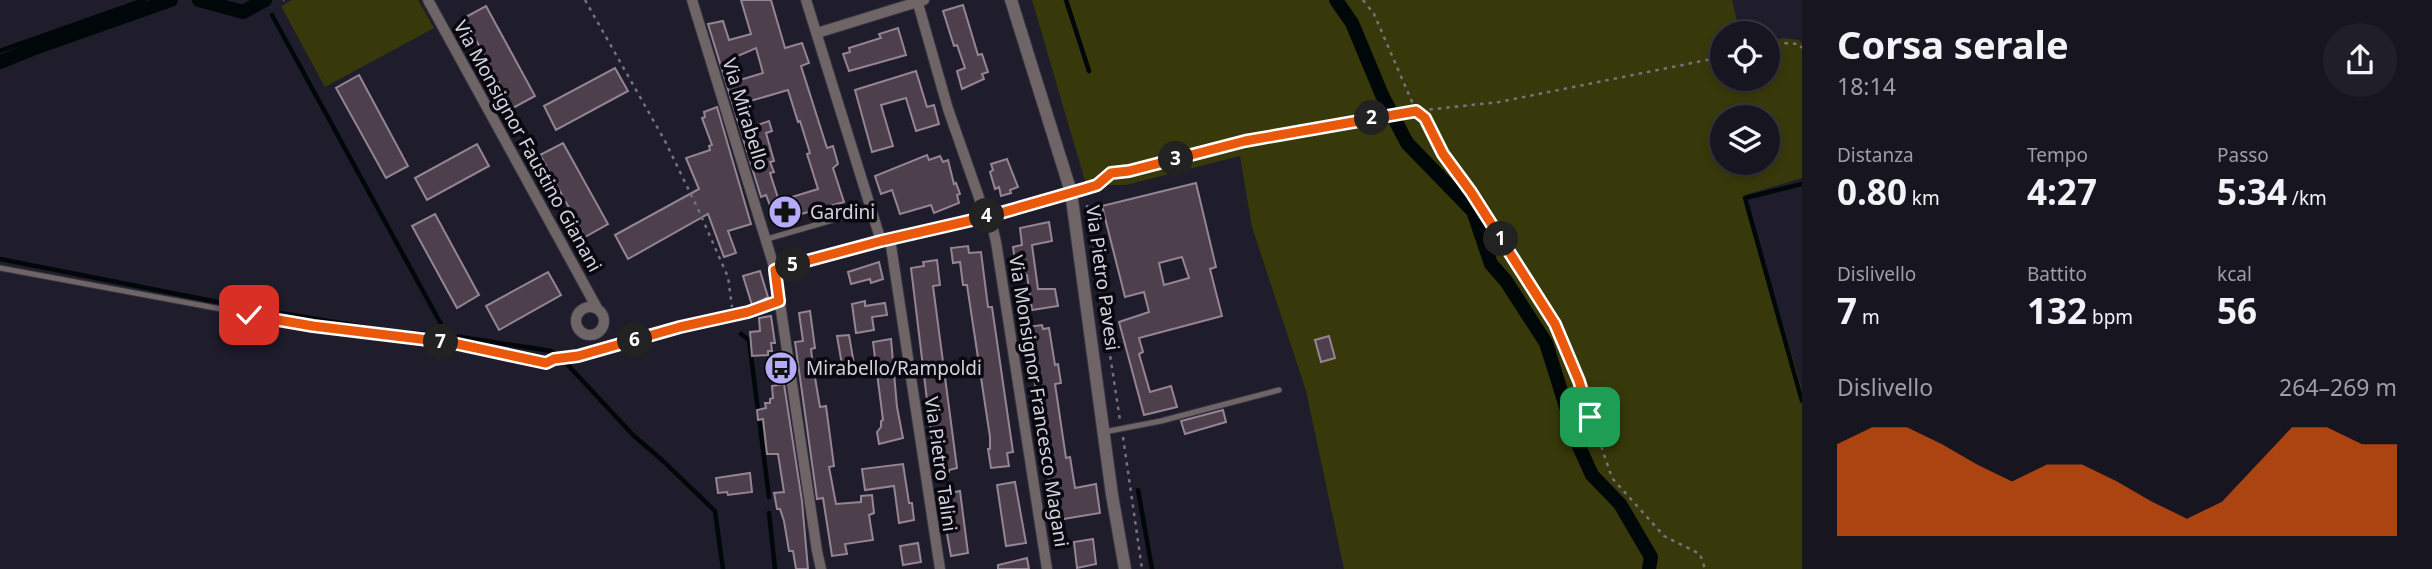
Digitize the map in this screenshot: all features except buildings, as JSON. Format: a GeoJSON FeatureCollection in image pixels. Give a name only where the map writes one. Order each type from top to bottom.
{"type":"FeatureCollection","features":[{"type":"Feature","properties":{"kind":"street","name":"Via Monsignor Faustino Gianani"},"geometry":{"type":"LineString","coordinates":[[428,0],[597,308]]}},
{"type":"Feature","properties":{"kind":"street","name":"Via Mirabello"},"geometry":{"type":"LineString","coordinates":[[692,0],[775,270],[821,569]]}},
{"type":"Feature","properties":{"kind":"street","name":"Via Pietro Talini"},"geometry":{"type":"LineString","coordinates":[[806,0],[871,209],[885,240],[940,569]]}},
{"type":"Feature","properties":{"kind":"street","name":"Via Pietro Pavesi"},"geometry":{"type":"LineString","coordinates":[[1011,0],[1071,192],[1125,569]]}},
{"type":"Feature","properties":{"kind":"street"},"geometry":{"type":"LineString","coordinates":[[817,33],[920,1]]}},
{"type":"Feature","properties":{"kind":"street","name":"Via Monsignor Francesco Magani"},"geometry":{"type":"LineString","coordinates":[[920,1],[948,109],[982,206],[990,216],[1047,569]]}},
{"type":"Feature","properties":{"kind":"street"},"geometry":{"type":"LineString","coordinates":[[775,270],[885,240],[990,216],[1071,192]]}},
{"type":"Feature","properties":{"kind":"lane"},"geometry":{"type":"LineString","coordinates":[[766,239],[871,209]]}},
{"type":"Feature","properties":{"kind":"lane"},"geometry":{"type":"LineString","coordinates":[[0,268],[313,326],[453,343],[546,363],[748,312],[779,301]]}},
{"type":"Feature","properties":{"kind":"lane"},"geometry":{"type":"LineString","coordinates":[[1104,432],[1161,421],[1279,390]]}},
{"type":"Feature","properties":{"kind":"path"},"geometry":{"type":"LineString","coordinates":[[585,0],[665,141],[698,209],[728,277],[733,314]]}},
{"type":"Feature","properties":{"kind":"path"},"geometry":{"type":"LineString","coordinates":[[1363,0],[1374,14],[1416,111],[1425,118],[1443,154],[1471,192],[1555,324],[1579,381],[1612,478],[1664,536],[1700,554],[1705,569]]}},
{"type":"Feature","properties":{"kind":"path"},"geometry":{"type":"LineString","coordinates":[[1780,44],[1799,44],[1802,48]]}},
{"type":"Feature","properties":{"kind":"path"},"geometry":{"type":"LineString","coordinates":[[1071,192],[1097,185],[1111,173],[1129,171],[1245,141],[1382,116],[1499,102],[1710,59]]}},
{"type":"Feature","properties":{"kind":"shaded area"},"geometry":{"type":"Polygon","coordinates":[[[292,0],[418,0],[434,28],[325,87],[281,6],[292,0]]]}},
{"type":"Feature","properties":{"kind":"shaded area"},"geometry":{"type":"Polygon","coordinates":[[[1032,0],[1732,0],[1737,21],[1710,21],[1710,91],[1780,91],[1780,39],[1799,40],[1802,43],[1802,178],[1745,195],[1802,389],[1802,569],[1344,569],[1306,391],[1252,227],[1240,156],[1126,185],[1106,185],[1097,179],[1085,181],[1032,0]]]}},
{"type":"Feature","properties":{"kind":"waterway"},"geometry":{"type":"LineString","coordinates":[[0,51],[144,0]]}},
{"type":"Feature","properties":{"kind":"waterway"},"geometry":{"type":"LineString","coordinates":[[0,62],[171,0]]}},
{"type":"Feature","properties":{"kind":"waterway"},"geometry":{"type":"LineString","coordinates":[[199,0],[243,12],[265,0]]}},
{"type":"Feature","properties":{"kind":"waterway"},"geometry":{"type":"LineString","coordinates":[[1066,0],[1089,71]]}},
{"type":"Feature","properties":{"kind":"waterway"},"geometry":{"type":"LineString","coordinates":[[1336,0],[1352,23],[1382,95],[1407,143],[1473,211],[1491,264],[1506,281],[1546,343],[1577,442],[1592,475],[1620,504],[1651,557],[1649,569]]}},
{"type":"Feature","properties":{"kind":"waterway"},"geometry":{"type":"LineString","coordinates":[[272,15],[447,335]]}},
{"type":"Feature","properties":{"kind":"waterway"},"geometry":{"type":"LineString","coordinates":[[1802,184],[1745,198],[1802,401]]}},
{"type":"Feature","properties":{"kind":"waterway"},"geometry":{"type":"LineString","coordinates":[[0,259],[243,307],[389,331],[454,336],[551,351],[558,355]]}},
{"type":"Feature","properties":{"kind":"waterway"},"geometry":{"type":"LineString","coordinates":[[741,334],[749,340],[769,497]]}},
{"type":"Feature","properties":{"kind":"waterway"},"geometry":{"type":"LineString","coordinates":[[566,363],[634,436],[715,511],[723,569]]}},
{"type":"Feature","properties":{"kind":"waterway"},"geometry":{"type":"LineString","coordinates":[[1138,490],[1152,569]]}},
{"type":"Feature","properties":{"kind":"waterway"},"geometry":{"type":"LineString","coordinates":[[769,513],[775,569]]}},
{"type":"Feature","properties":{"kind":"place","name":"Gardini"},"geometry":{"type":"Point","coordinates":[785,212]}},
{"type":"Feature","properties":{"kind":"place","name":"Mirabello/Rampoldi"},"geometry":{"type":"Point","coordinates":[781,368]}},
{"type":"Feature","properties":{"kind":"route"},"geometry":{"type":"LineString","coordinates":[[249,315],[313,326],[453,343],[546,363],[680,327],[748,312],[779,301],[775,270],[784,267],[990,216],[1084,189],[1097,185],[1111,173],[1129,171],[1245,141],[1416,111],[1425,118],[1443,154],[1471,192],[1555,324],[1579,381],[1590,417]]}}]}
